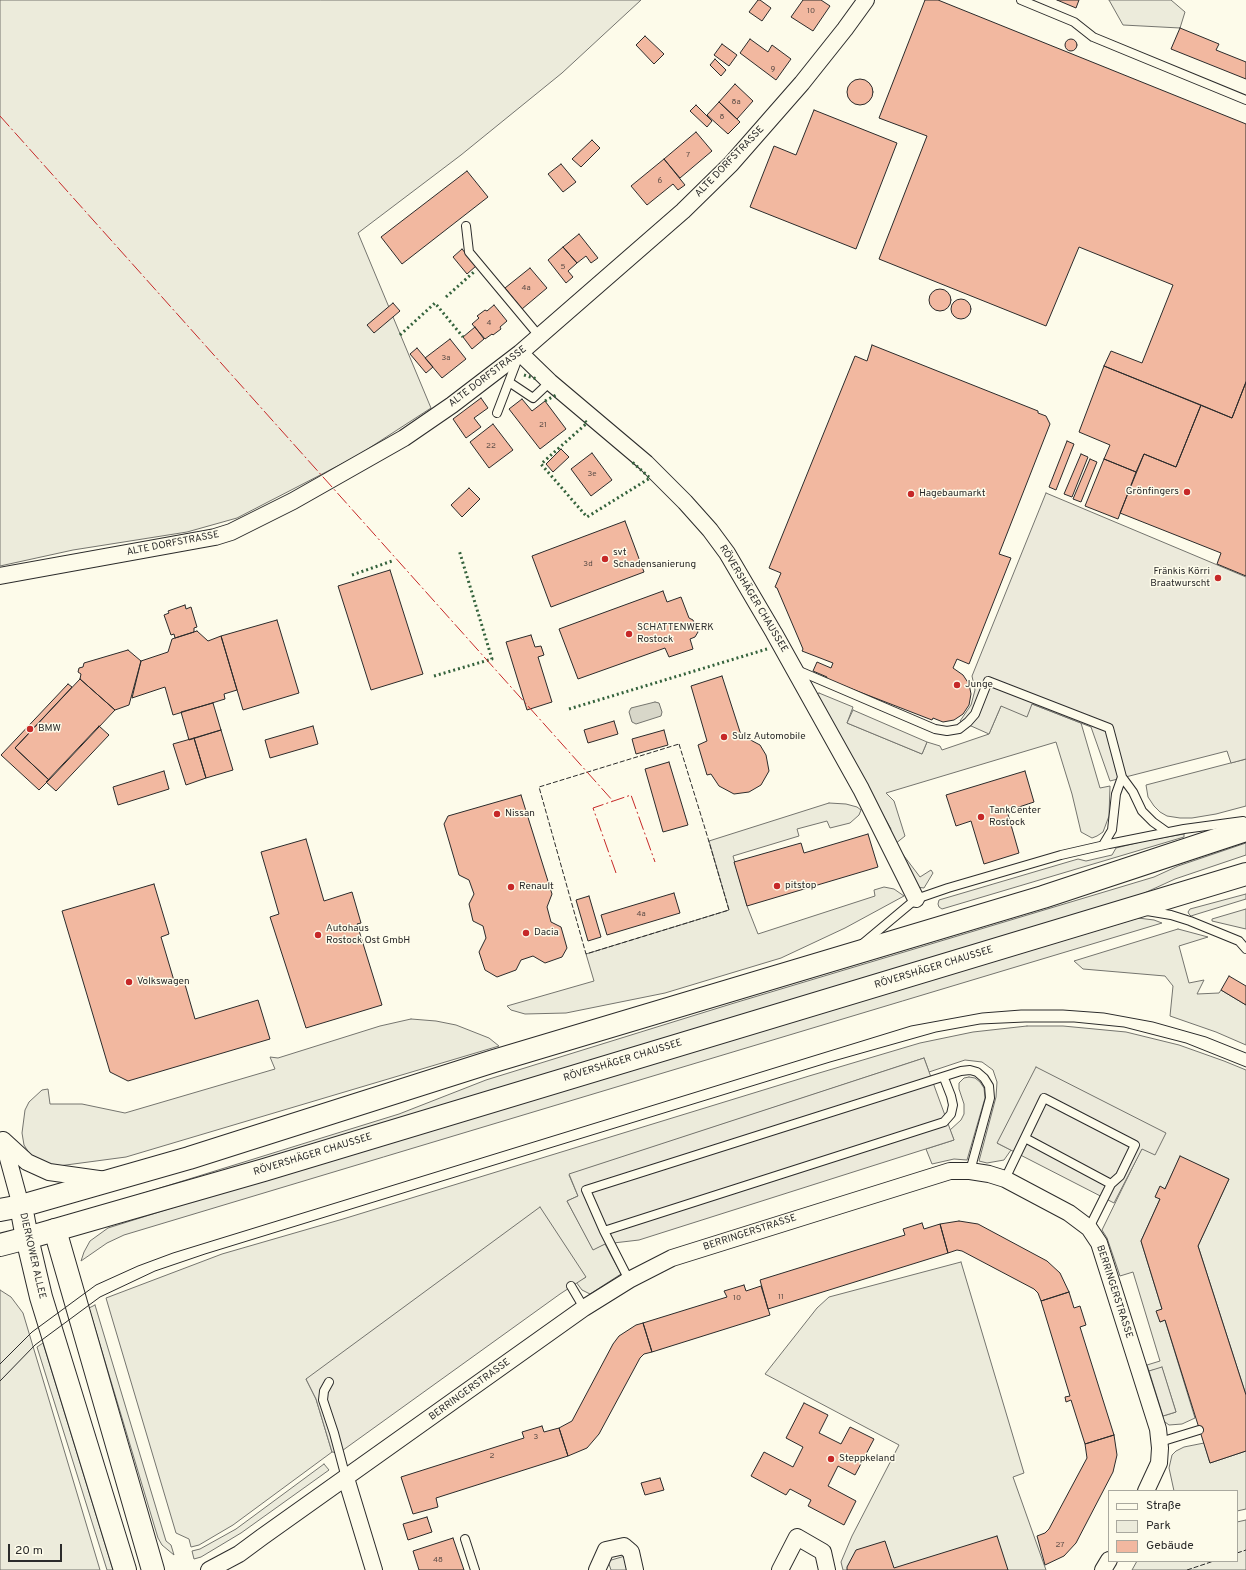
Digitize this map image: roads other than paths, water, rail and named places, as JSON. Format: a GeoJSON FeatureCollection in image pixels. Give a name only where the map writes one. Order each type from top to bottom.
{"type":"FeatureCollection","features":[{"type":"Feature","properties":{"kind":"main road"},"geometry":{"type":"LineString","coordinates":[[0,1210],[21,1206],[112,1181],[189,1158],[494,1061],[850,956],[1043,897],[1246,830]]}},
{"type":"Feature","properties":{"kind":"main road","name":"RÖVERSHÄGER CHAUSSEE"},"geometry":{"type":"LineString","coordinates":[[0,1245],[264,1170],[1246,874]]}},
{"type":"Feature","properties":{"kind":"main road","name":"DIERKOWER ALLEE"},"geometry":{"type":"LineString","coordinates":[[21,1206],[55,1230]]}},
{"type":"Feature","properties":{"kind":"main road","name":"DIERKOWER ALLEE"},"geometry":{"type":"LineString","coordinates":[[21,1206],[43,1305],[125,1570]]}},
{"type":"Feature","properties":{"kind":"main road"},"geometry":{"type":"LineString","coordinates":[[55,1230],[153,1570]]}},
{"type":"Feature","properties":{"kind":"street","name":"ALTE DORFSTRASSE"},"geometry":{"type":"LineString","coordinates":[[0,576],[215,537],[231,532],[299,498],[404,438],[452,405],[540,337],[683,211],[731,164],[802,83],[866,0]]}},
{"type":"Feature","properties":{"kind":"street","name":"RÖVERSHÄGER CHAUSSEE"},"geometry":{"type":"LineString","coordinates":[[520,353],[550,382],[646,463],[685,502],[710,530],[741,576],[861,789],[916,899]]}},
{"type":"Feature","properties":{"kind":"street"},"geometry":{"type":"LineString","coordinates":[[1,1136],[26,1162],[49,1172],[112,1181]]}},
{"type":"Feature","properties":{"kind":"street"},"geometry":{"type":"LineString","coordinates":[[1,1136],[21,1206]]}},
{"type":"Feature","properties":{"kind":"street","name":"BERRINGERSTRASSE"},"geometry":{"type":"LineString","coordinates":[[209,1570],[256,1542],[584,1308],[629,1280],[672,1258],[950,1171],[970,1171],[989,1174],[1005,1179],[1069,1213],[1089,1228],[1099,1243],[1158,1429],[1161,1455],[1159,1463],[1146,1490]]}},
{"type":"Feature","properties":{"kind":"street"},"geometry":{"type":"LineString","coordinates":[[346,1478],[374,1570]]}},
{"type":"Feature","properties":{"kind":"street"},"geometry":{"type":"LineString","coordinates":[[780,1570],[797,1537],[823,1552],[827,1570]]}},
{"type":"Feature","properties":{"kind":"street"},"geometry":{"type":"LineString","coordinates":[[597,1570],[606,1550],[624,1546],[630,1552],[635,1570]]}},
{"type":"Feature","properties":{"kind":"lane"},"geometry":{"type":"LineString","coordinates":[[1021,0],[1074,22],[1093,37],[1246,100]]}},
{"type":"Feature","properties":{"kind":"lane"},"geometry":{"type":"LineString","coordinates":[[466,226],[469,252],[540,337]]}},
{"type":"Feature","properties":{"kind":"lane"},"geometry":{"type":"LineString","coordinates":[[497,413],[520,353]]}},
{"type":"Feature","properties":{"kind":"lane"},"geometry":{"type":"LineString","coordinates":[[509,382],[533,398],[550,382]]}},
{"type":"Feature","properties":{"kind":"lane"},"geometry":{"type":"LineString","coordinates":[[793,668],[935,729],[947,731],[959,729],[968,722],[974,714],[988,680],[1109,728],[1122,777],[1133,792],[1142,810],[1153,822],[1167,832]]}},
{"type":"Feature","properties":{"kind":"lane"},"geometry":{"type":"LineString","coordinates":[[1103,845],[1112,830],[1116,794],[1122,777]]}},
{"type":"Feature","properties":{"kind":"lane"},"geometry":{"type":"LineString","coordinates":[[850,956],[878,929],[916,899],[948,888],[1061,855],[1103,845],[1167,832],[1246,821]]}},
{"type":"Feature","properties":{"kind":"lane"},"geometry":{"type":"LineString","coordinates":[[1132,908],[1171,915],[1239,941],[1246,949]]}},
{"type":"Feature","properties":{"kind":"lane"},"geometry":{"type":"LineString","coordinates":[[629,1280],[604,1231],[586,1190],[944,1078],[961,1071],[970,1070],[977,1072],[984,1078],[989,1086],[990,1098],[970,1171]]}},
{"type":"Feature","properties":{"kind":"lane"},"geometry":{"type":"LineString","coordinates":[[604,1231],[944,1122],[951,1114],[952,1105],[951,1096],[944,1078]]}},
{"type":"Feature","properties":{"kind":"lane"},"geometry":{"type":"LineString","coordinates":[[1005,1179],[1044,1098],[1135,1145],[1120,1176],[1111,1184],[1089,1228]]}},
{"type":"Feature","properties":{"kind":"lane"},"geometry":{"type":"LineString","coordinates":[[1025,1138],[1111,1184]]}},
{"type":"Feature","properties":{"kind":"lane"},"geometry":{"type":"LineString","coordinates":[[571,1286],[584,1308]]}},
{"type":"Feature","properties":{"kind":"lane"},"geometry":{"type":"LineString","coordinates":[[329,1382],[324,1391],[323,1400],[334,1433],[346,1478]]}},
{"type":"Feature","properties":{"kind":"lane"},"geometry":{"type":"LineString","coordinates":[[1160,1442],[1199,1430]]}},
{"type":"Feature","properties":{"kind":"lane"},"geometry":{"type":"LineString","coordinates":[[465,1539],[475,1570]]}},
{"type":"Feature","properties":{"kind":"tram line"},"geometry":{"type":"LineString","coordinates":[[0,1364],[32,1332],[96,1285],[138,1266],[173,1253],[911,1026],[982,1013],[1021,1010],[1063,1010],[1104,1013],[1153,1022],[1206,1037],[1246,1053]]}},
{"type":"Feature","properties":{"kind":"tram line"},"geometry":{"type":"LineString","coordinates":[[0,1381],[35,1345],[100,1297],[155,1271],[205,1254],[830,1062],[936,1032],[980,1024],[1025,1022],[1074,1022],[1124,1027],[1186,1043],[1246,1067]]}},
{"type":"Feature","properties":{"kind":"place","name":"Grönfingers"},"geometry":{"type":"Point","coordinates":[1187,492]}},
{"type":"Feature","properties":{"kind":"place","name":"Hagebaumarkt"},"geometry":{"type":"Point","coordinates":[911,494]}},
{"type":"Feature","properties":{"kind":"place","name":"svt Schadensanierung"},"geometry":{"type":"Point","coordinates":[605,559]}},
{"type":"Feature","properties":{"kind":"place","name":"Fränkis Körri Braatwurscht"},"geometry":{"type":"Point","coordinates":[1218,578]}},
{"type":"Feature","properties":{"kind":"place","name":"SCHATTENWERK Rostock"},"geometry":{"type":"Point","coordinates":[629,634]}},
{"type":"Feature","properties":{"kind":"place","name":"Junge"},"geometry":{"type":"Point","coordinates":[957,685]}},
{"type":"Feature","properties":{"kind":"place","name":"BMW"},"geometry":{"type":"Point","coordinates":[30,729]}},
{"type":"Feature","properties":{"kind":"place","name":"Sulz Automobile"},"geometry":{"type":"Point","coordinates":[724,737]}},
{"type":"Feature","properties":{"kind":"place","name":"Nissan"},"geometry":{"type":"Point","coordinates":[497,814]}},
{"type":"Feature","properties":{"kind":"place","name":"TankCenter Rostock"},"geometry":{"type":"Point","coordinates":[981,817]}},
{"type":"Feature","properties":{"kind":"place","name":"pitstop"},"geometry":{"type":"Point","coordinates":[777,886]}},
{"type":"Feature","properties":{"kind":"place","name":"Renault"},"geometry":{"type":"Point","coordinates":[511,887]}},
{"type":"Feature","properties":{"kind":"place","name":"Dacia"},"geometry":{"type":"Point","coordinates":[526,933]}},
{"type":"Feature","properties":{"kind":"place","name":"Autohaus Rostock Ost GmbH"},"geometry":{"type":"Point","coordinates":[318,935]}},
{"type":"Feature","properties":{"kind":"place","name":"Volkswagen"},"geometry":{"type":"Point","coordinates":[129,982]}},
{"type":"Feature","properties":{"kind":"place","name":"Steppkeland"},"geometry":{"type":"Point","coordinates":[831,1459]}}]}
